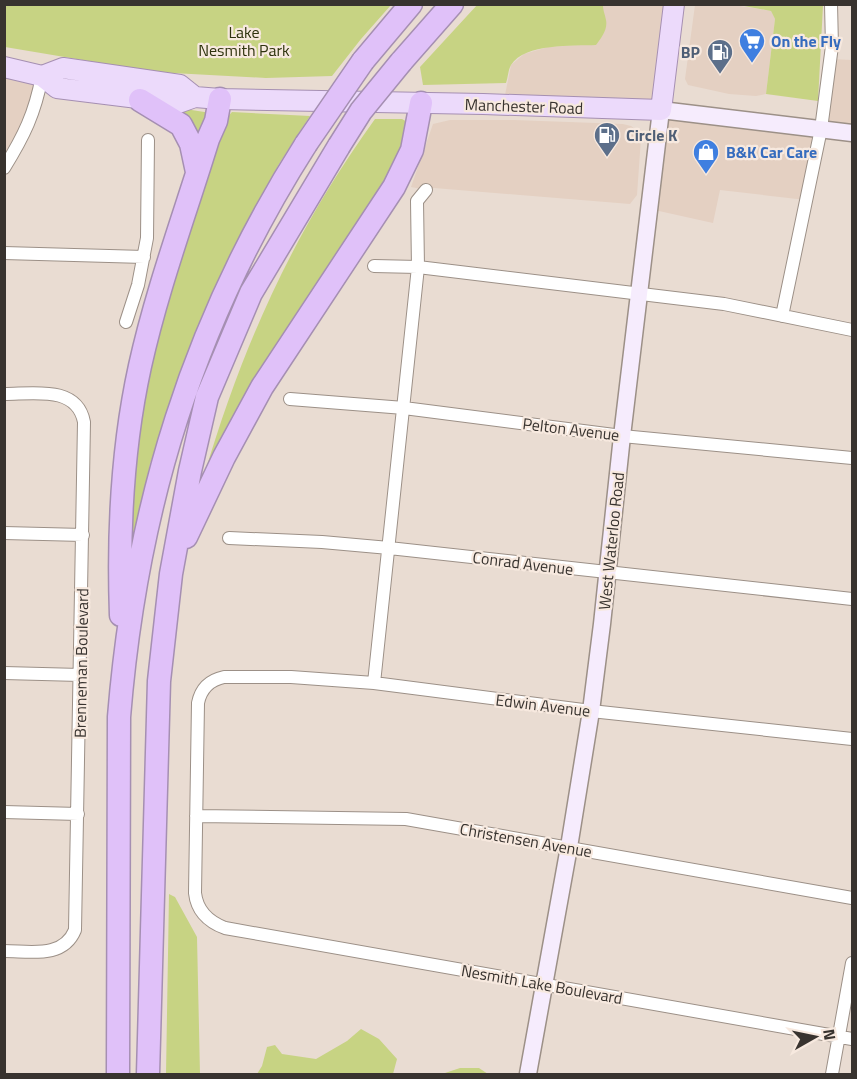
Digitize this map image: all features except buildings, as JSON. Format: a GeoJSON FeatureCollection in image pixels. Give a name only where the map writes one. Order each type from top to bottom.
{"type":"FeatureCollection","features":[{"type":"Feature","properties":{"kind":"highway"},"geometry":{"type":"LineString","coordinates":[[118,1074],[119,717],[123,666],[140,555],[156,483],[183,396],[217,308],[248,242],[280,184],[306,144],[363,61],[411,4]]}},
{"type":"Feature","properties":{"kind":"highway"},"geometry":{"type":"LineString","coordinates":[[148,1074],[159,681],[172,565],[207,397],[251,293],[339,146],[361,111],[452,4]]}},
{"type":"Feature","properties":{"kind":"highway"},"geometry":{"type":"LineString","coordinates":[[123,666],[119,556],[127,446],[141,365],[157,303],[216,121],[220,99]]}},
{"type":"Feature","properties":{"kind":"highway"},"geometry":{"type":"LineString","coordinates":[[140,100],[181,125],[191,144],[197,175]]}},
{"type":"Feature","properties":{"kind":"highway"},"geometry":{"type":"LineString","coordinates":[[172,565],[250,408],[311,310],[384,203],[400,174],[412,150],[421,103]]}},
{"type":"Feature","properties":{"kind":"main road","name":"West Waterloo Road"},"geometry":{"type":"LineString","coordinates":[[528,1074],[591,711],[674,4]]}},
{"type":"Feature","properties":{"kind":"main road","name":"Manchester Road"},"geometry":{"type":"LineString","coordinates":[[4,67],[42,76],[57,88],[178,103],[195,97],[661,111],[852,133]]}},
{"type":"Feature","properties":{"kind":"main road","name":"Manchester Road"},"geometry":{"type":"LineString","coordinates":[[42,76],[63,69],[180,85],[195,97]]}},
{"type":"Feature","properties":{"kind":"street"},"geometry":{"type":"LineString","coordinates":[[782,316],[821,129],[832,46],[831,4]]}},
{"type":"Feature","properties":{"kind":"street"},"geometry":{"type":"LineString","coordinates":[[4,168],[29,125],[37,104],[42,76]]}},
{"type":"Feature","properties":{"kind":"street"},"geometry":{"type":"LineString","coordinates":[[126,322],[147,238],[148,140]]}},
{"type":"Feature","properties":{"kind":"street"},"geometry":{"type":"LineString","coordinates":[[374,683],[418,267],[417,201],[426,190]]}},
{"type":"Feature","properties":{"kind":"street"},"geometry":{"type":"LineString","coordinates":[[4,253],[144,257]]}},
{"type":"Feature","properties":{"kind":"street"},"geometry":{"type":"LineString","coordinates":[[374,266],[418,267],[724,304],[852,330]]}},
{"type":"Feature","properties":{"kind":"street","name":"Brenneman Boulevard"},"geometry":{"type":"LineString","coordinates":[[4,394],[57,394],[66,397],[79,407],[84,422],[75,920],[72,938],[62,947],[45,952],[4,951]]}},
{"type":"Feature","properties":{"kind":"street","name":"Pelton Avenue"},"geometry":{"type":"LineString","coordinates":[[290,399],[404,408],[622,435],[852,458]]}},
{"type":"Feature","properties":{"kind":"street"},"geometry":{"type":"LineString","coordinates":[[4,533],[83,535]]}},
{"type":"Feature","properties":{"kind":"street","name":"Conrad Avenue"},"geometry":{"type":"LineString","coordinates":[[229,538],[322,542],[388,548],[852,599]]}},
{"type":"Feature","properties":{"kind":"street"},"geometry":{"type":"LineString","coordinates":[[4,673],[80,675]]}},
{"type":"Feature","properties":{"kind":"street","name":"Edwin Avenue"},"geometry":{"type":"LineString","coordinates":[[196,816],[199,696],[209,683],[218,678],[291,678],[374,683],[591,711],[852,739]]}},
{"type":"Feature","properties":{"kind":"street"},"geometry":{"type":"LineString","coordinates":[[4,812],[78,814]]}},
{"type":"Feature","properties":{"kind":"street","name":"Christensen Avenue"},"geometry":{"type":"LineString","coordinates":[[196,816],[406,819],[852,898]]}},
{"type":"Feature","properties":{"kind":"street","name":"Nesmith Lake Boulevard"},"geometry":{"type":"LineString","coordinates":[[196,816],[195,899],[207,918],[215,924],[232,930],[852,1039]]}},
{"type":"Feature","properties":{"kind":"street"},"geometry":{"type":"LineString","coordinates":[[832,1074],[852,963]]}},
{"type":"Feature","properties":{"kind":"shaded area"},"geometry":{"type":"Polygon","coordinates":[[[603,5],[674,5],[661,110],[821,129],[806,200],[720,190],[713,223],[650,209],[661,111],[503,105],[511,65],[524,54],[548,47],[596,44],[603,5]]]}},
{"type":"Feature","properties":{"kind":"shaded area"},"geometry":{"type":"Polygon","coordinates":[[[695,5],[734,5],[771,11],[775,19],[766,94],[756,96],[729,94],[688,85],[685,79],[695,5]]]}},
{"type":"Feature","properties":{"kind":"shaded area"},"geometry":{"type":"Polygon","coordinates":[[[831,59],[852,60],[852,133],[821,129],[831,59]]]}},
{"type":"Feature","properties":{"kind":"shaded area"},"geometry":{"type":"Polygon","coordinates":[[[5,67],[42,76],[5,168],[5,67]]]}},
{"type":"Feature","properties":{"kind":"shaded area"},"geometry":{"type":"Polygon","coordinates":[[[450,120],[514,120],[631,126],[641,138],[637,195],[630,204],[434,188],[426,190],[411,187],[433,124],[450,120]]]}},
{"type":"Feature","properties":{"kind":"green space"},"geometry":{"type":"Polygon","coordinates":[[[478,4],[603,5],[606,27],[596,45],[538,49],[518,58],[510,67],[506,83],[423,85],[420,67],[478,4]]]}},
{"type":"Feature","properties":{"kind":"green space","name":"Lake Nesmith Park"},"geometry":{"type":"Polygon","coordinates":[[[4,5],[391,5],[332,76],[266,78],[154,72],[5,47],[4,5]]]}},
{"type":"Feature","properties":{"kind":"green space"},"geometry":{"type":"Polygon","coordinates":[[[739,5],[823,5],[818,101],[766,94],[775,19],[771,11],[739,5]]]}},
{"type":"Feature","properties":{"kind":"green space"},"geometry":{"type":"Polygon","coordinates":[[[172,107],[211,113],[201,148],[172,107]]]}},
{"type":"Feature","properties":{"kind":"green space"},"geometry":{"type":"Polygon","coordinates":[[[232,112],[310,116],[279,164],[236,244],[201,318],[150,464],[130,563],[134,448],[148,365],[218,127],[232,112]]]}},
{"type":"Feature","properties":{"kind":"green space"},"geometry":{"type":"Polygon","coordinates":[[[375,119],[402,119],[409,123],[410,135],[385,187],[204,476],[236,380],[274,290],[320,203],[375,119]]]}},
{"type":"Feature","properties":{"kind":"green space"},"geometry":{"type":"Polygon","coordinates":[[[169,894],[175,897],[197,937],[200,1074],[166,1074],[169,894]]]}},
{"type":"Feature","properties":{"kind":"green space"},"geometry":{"type":"Polygon","coordinates":[[[361,1029],[379,1039],[397,1059],[393,1074],[257,1074],[262,1066],[267,1047],[275,1045],[282,1054],[316,1059],[347,1041],[361,1029]]]}},
{"type":"Feature","properties":{"kind":"green space"},"geometry":{"type":"Polygon","coordinates":[[[460,1068],[479,1068],[488,1074],[442,1074],[460,1068]]]}},
{"type":"Feature","properties":{"kind":"place","name":"On the Fly"},"geometry":{"type":"Point","coordinates":[752,64]}},
{"type":"Feature","properties":{"kind":"place","name":"BP"},"geometry":{"type":"Point","coordinates":[720,75]}},
{"type":"Feature","properties":{"kind":"place","name":"Circle K"},"geometry":{"type":"Point","coordinates":[607,158]}},
{"type":"Feature","properties":{"kind":"place","name":"B&K Car Care"},"geometry":{"type":"Point","coordinates":[706,175]}}]}
